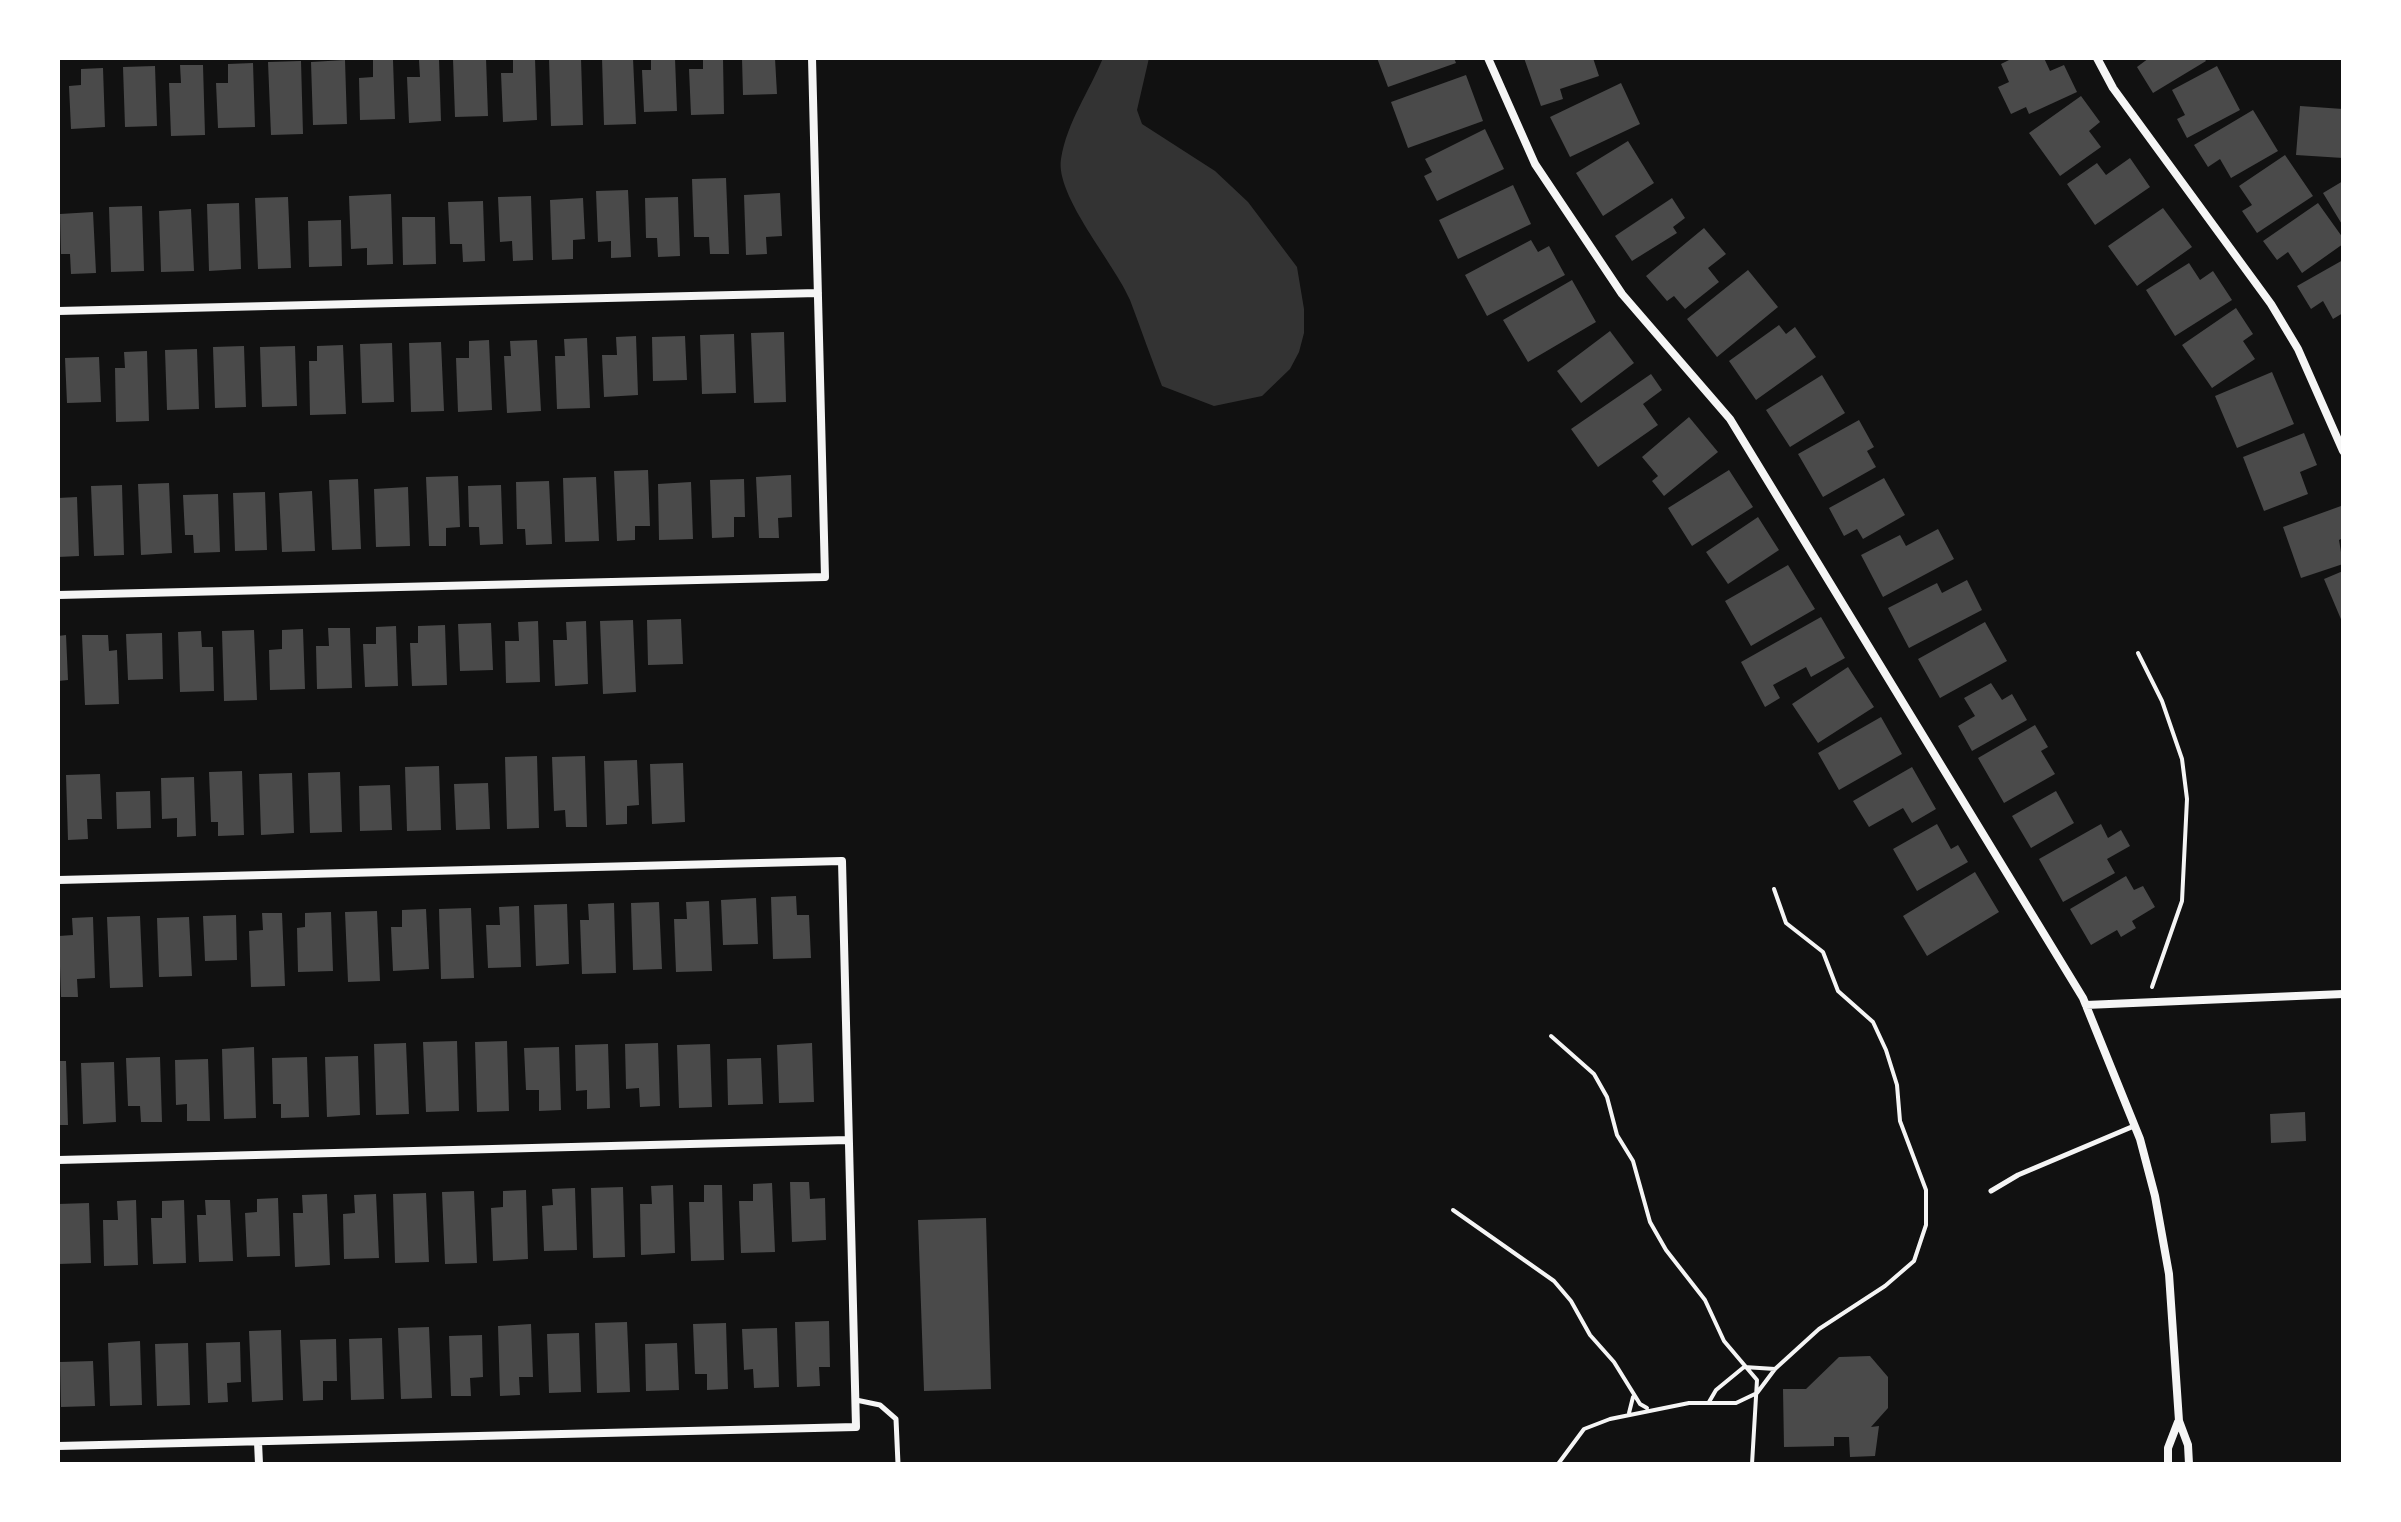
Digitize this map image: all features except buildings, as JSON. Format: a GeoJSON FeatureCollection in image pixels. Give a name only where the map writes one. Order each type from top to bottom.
{"type":"FeatureCollection","features":[{"type":"Feature","properties":{"kind":"street"},"geometry":{"type":"LineString","coordinates":[[58,595],[825,577],[812,58]]}},
{"type":"Feature","properties":{"kind":"street"},"geometry":{"type":"LineString","coordinates":[[1488,58],[1535,164],[1622,294],[1730,419],[1992,843],[2086,1005],[2134,1126],[2155,1196],[2169,1274],[2179,1421],[2188,1445],[2189,1464]]}},
{"type":"Feature","properties":{"kind":"street"},"geometry":{"type":"LineString","coordinates":[[2097,58],[2113,88],[2271,304],[2298,349],[2343,451]]}},
{"type":"Feature","properties":{"kind":"street"},"geometry":{"type":"LineString","coordinates":[[58,311],[818,293]]}},
{"type":"Feature","properties":{"kind":"street"},"geometry":{"type":"LineString","coordinates":[[58,880],[842,861],[856,1427],[58,1446]]}},
{"type":"Feature","properties":{"kind":"street"},"geometry":{"type":"LineString","coordinates":[[2086,1005],[2343,994]]}},
{"type":"Feature","properties":{"kind":"street"},"geometry":{"type":"LineString","coordinates":[[58,1160],[848,1140]]}},
{"type":"Feature","properties":{"kind":"street"},"geometry":{"type":"LineString","coordinates":[[2168,1464],[2168,1448],[2179,1421]]}},
{"type":"Feature","properties":{"kind":"street"},"geometry":{"type":"LineString","coordinates":[[258,1442],[259,1464]]}},
{"type":"Feature","properties":{"kind":"lane"},"geometry":{"type":"LineString","coordinates":[[1991,1191],[2018,1175],[2134,1126]]}},
{"type":"Feature","properties":{"kind":"lane"},"geometry":{"type":"LineString","coordinates":[[855,1400],[880,1405],[896,1419],[898,1464]]}},
{"type":"Feature","properties":{"kind":"path"},"geometry":{"type":"LineString","coordinates":[[2138,653],[2162,701],[2182,759],[2187,799],[2182,901],[2149,1002]]}},
{"type":"Feature","properties":{"kind":"path"},"geometry":{"type":"LineString","coordinates":[[1558,1464],[1584,1429],[1629,1413],[1709,1403],[1736,1403],[1757,1393],[1775,1369],[1819,1329],[1885,1286],[1914,1261],[1926,1225],[1926,1190],[1900,1121],[1897,1085],[1873,1022],[1838,991],[1823,952],[1786,923],[1774,889]]}},
{"type":"Feature","properties":{"kind":"path"},"geometry":{"type":"LineString","coordinates":[[1551,1036],[1594,1074],[1607,1097],[1617,1135],[1633,1161],[1650,1222],[1666,1250],[1705,1300],[1724,1341],[1757,1380],[1752,1464]]}},
{"type":"Feature","properties":{"kind":"path"},"geometry":{"type":"LineString","coordinates":[[1453,1210],[1554,1281],[1571,1301],[1590,1335],[1614,1362],[1633,1395],[1649,1409]]}},
{"type":"Feature","properties":{"kind":"path"},"geometry":{"type":"LineString","coordinates":[[1709,1403],[1716,1390],[1744,1367],[1775,1369]]}},
{"type":"Feature","properties":{"kind":"path"},"geometry":{"type":"LineString","coordinates":[[1629,1413],[1634,1405],[1633,1395]]}},
{"type":"Feature","properties":{"kind":"shaded area"},"geometry":{"type":"Polygon","coordinates":[[[1103,58],[1149,58],[1137,110],[1142,124],[1215,171],[1248,202],[1297,267],[1304,309],[1304,333],[1299,352],[1290,369],[1262,396],[1214,406],[1162,386],[1130,300],[1067,192],[1061,159],[1064,145],[1103,58]]]}}]}
